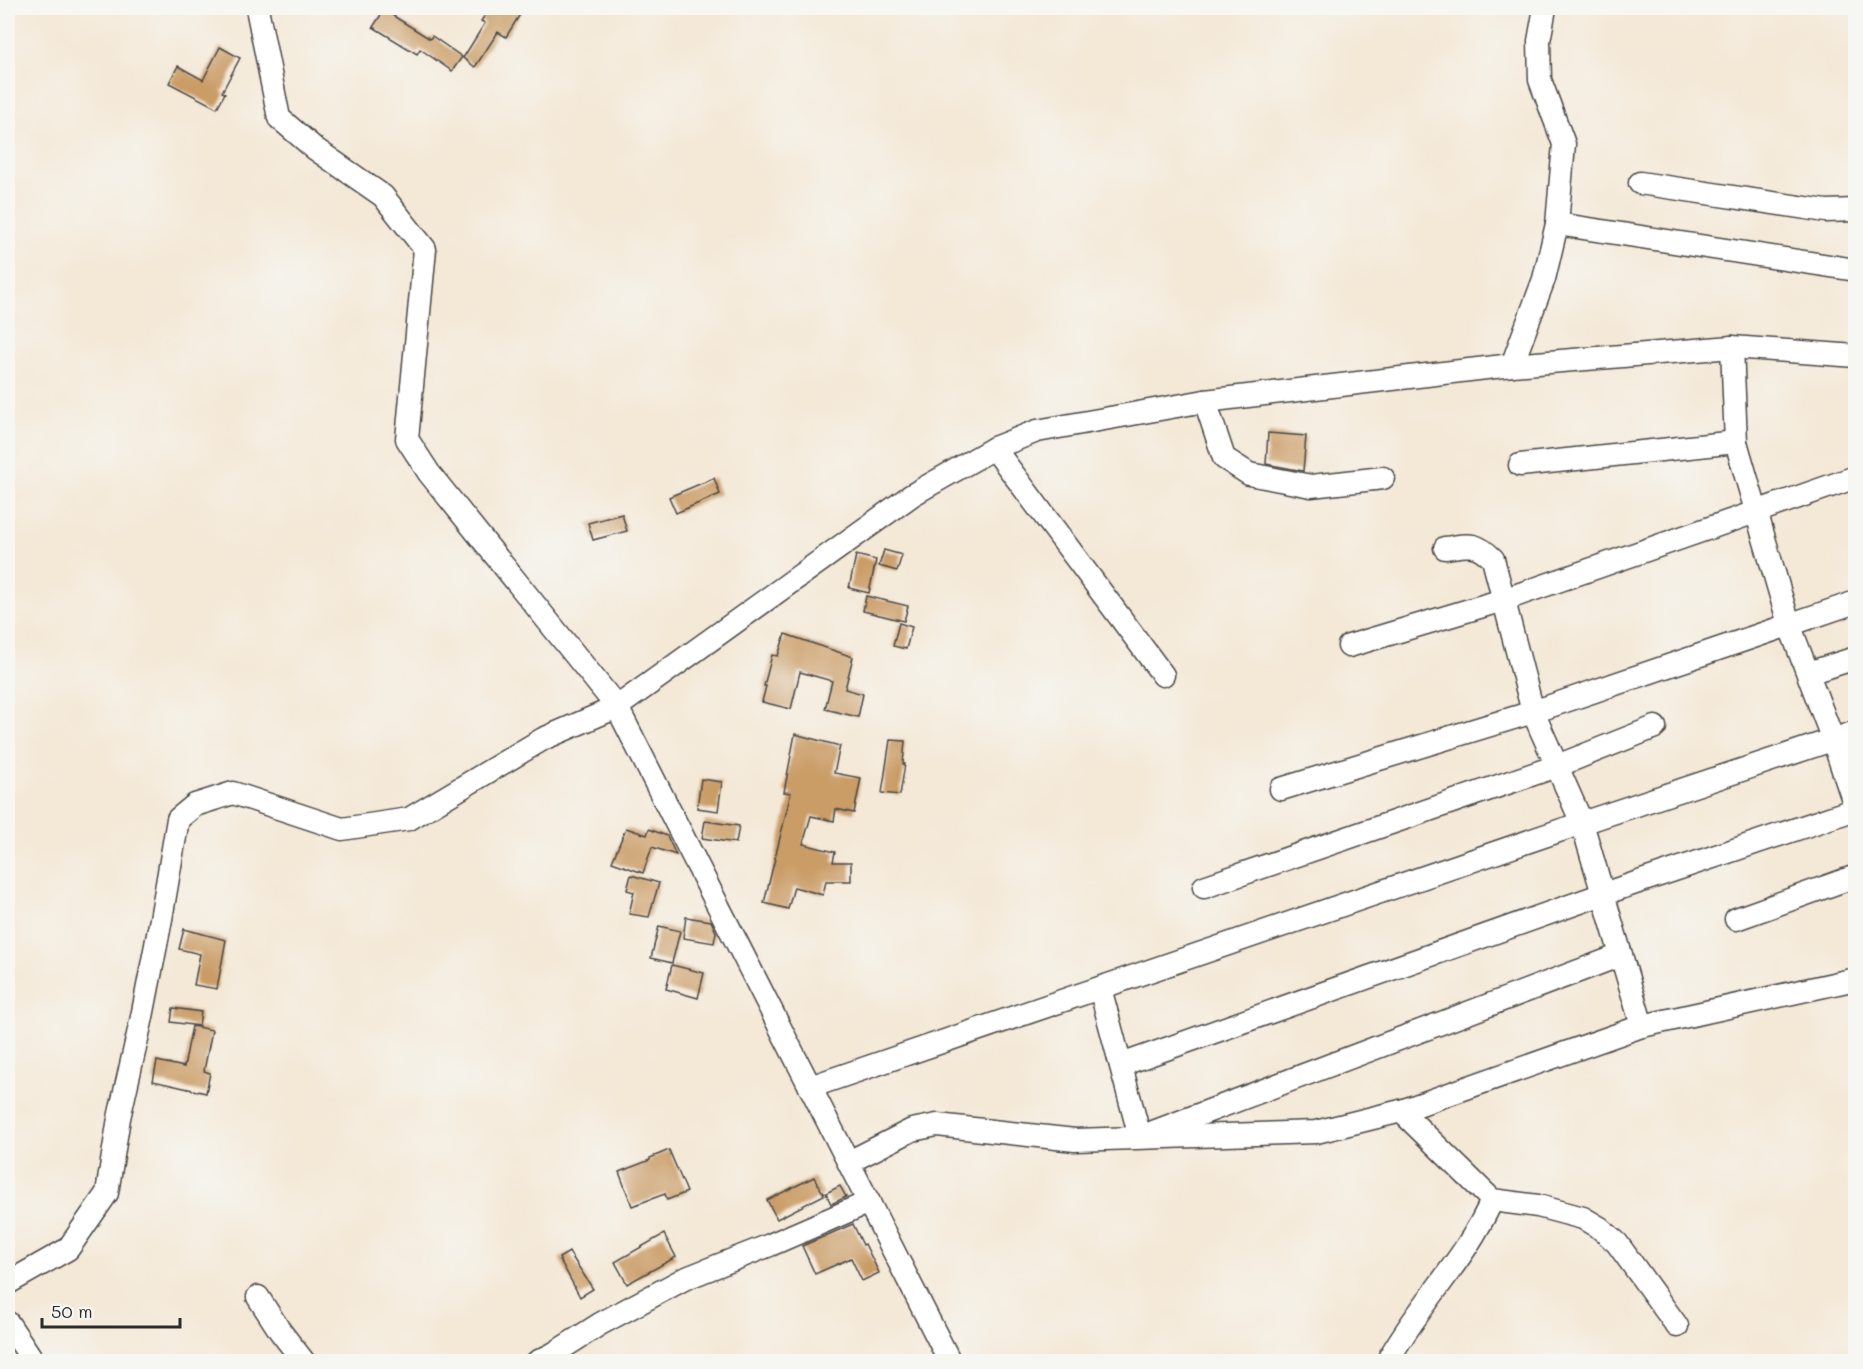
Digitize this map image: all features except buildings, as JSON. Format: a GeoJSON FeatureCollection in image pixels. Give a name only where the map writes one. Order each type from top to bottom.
{"type":"FeatureCollection","features":[{"type":"Feature","properties":{"kind":"street"},"geometry":{"type":"LineString","coordinates":[[257,8],[279,118],[314,148],[383,196],[425,249],[407,439],[429,473],[617,707],[951,1362]]}},
{"type":"Feature","properties":{"kind":"street"},"geometry":{"type":"LineString","coordinates":[[1512,365],[1544,279],[1557,224],[1564,144],[1540,80],[1539,41],[1545,8]]}},
{"type":"Feature","properties":{"kind":"street"},"geometry":{"type":"LineString","coordinates":[[1640,183],[1826,211],[1856,210]]}},
{"type":"Feature","properties":{"kind":"street"},"geometry":{"type":"LineString","coordinates":[[1557,224],[1856,270]]}},
{"type":"Feature","properties":{"kind":"street"},"geometry":{"type":"LineString","coordinates":[[8,1283],[68,1249],[107,1193],[119,1118],[162,919],[178,819],[195,805],[233,793],[342,829],[409,819],[543,739],[617,707],[912,495],[994,448],[1037,431],[1205,401],[1512,365],[1732,347],[1856,356]]}},
{"type":"Feature","properties":{"kind":"street"},"geometry":{"type":"LineString","coordinates":[[1121,1065],[1603,894],[1855,809],[1833,740],[1789,624],[1736,442],[1732,347]]}},
{"type":"Feature","properties":{"kind":"street"},"geometry":{"type":"LineString","coordinates":[[1205,401],[1224,458],[1249,474],[1311,486],[1383,478]]}},
{"type":"Feature","properties":{"kind":"street"},"geometry":{"type":"LineString","coordinates":[[1520,465],[1736,442]]}},
{"type":"Feature","properties":{"kind":"street"},"geometry":{"type":"LineString","coordinates":[[994,448],[1163,675]]}},
{"type":"Feature","properties":{"kind":"street"},"geometry":{"type":"LineString","coordinates":[[1348,646],[1503,600],[1856,477]]}},
{"type":"Feature","properties":{"kind":"street"},"geometry":{"type":"LineString","coordinates":[[1444,548],[1471,544],[1485,551],[1493,559],[1533,712],[1582,823],[1642,1026]]}},
{"type":"Feature","properties":{"kind":"street"},"geometry":{"type":"LineString","coordinates":[[1281,789],[1533,712],[1856,602]]}},
{"type":"Feature","properties":{"kind":"street"},"geometry":{"type":"LineString","coordinates":[[1808,673],[1856,658]]}},
{"type":"Feature","properties":{"kind":"street"},"geometry":{"type":"LineString","coordinates":[[1204,887],[1557,766],[1655,727]]}},
{"type":"Feature","properties":{"kind":"street"},"geometry":{"type":"LineString","coordinates":[[810,1087],[1582,823],[1856,732]]}},
{"type":"Feature","properties":{"kind":"street"},"geometry":{"type":"LineString","coordinates":[[1736,919],[1856,876]]}},
{"type":"Feature","properties":{"kind":"street"},"geometry":{"type":"LineString","coordinates":[[1140,1137],[1621,955]]}},
{"type":"Feature","properties":{"kind":"street"},"geometry":{"type":"LineString","coordinates":[[849,1162],[912,1130],[937,1125],[1075,1140],[1316,1132],[1401,1111],[1642,1026],[1856,979]]}},
{"type":"Feature","properties":{"kind":"street"},"geometry":{"type":"LineString","coordinates":[[1100,988],[1140,1137]]}},
{"type":"Feature","properties":{"kind":"street"},"geometry":{"type":"LineString","coordinates":[[1401,1111],[1492,1200],[1550,1209],[1583,1218],[1600,1228],[1617,1243],[1677,1326]]}},
{"type":"Feature","properties":{"kind":"street"},"geometry":{"type":"LineString","coordinates":[[1387,1362],[1398,1341],[1466,1250],[1484,1220],[1492,1200]]}},
{"type":"Feature","properties":{"kind":"street"},"geometry":{"type":"LineString","coordinates":[[537,1362],[600,1324],[684,1279],[869,1202]]}},
{"type":"Feature","properties":{"kind":"street"},"geometry":{"type":"LineString","coordinates":[[258,1297],[304,1362]]}},
{"type":"Feature","properties":{"kind":"street"},"geometry":{"type":"LineString","coordinates":[[8,1323],[34,1362]]}}]}
